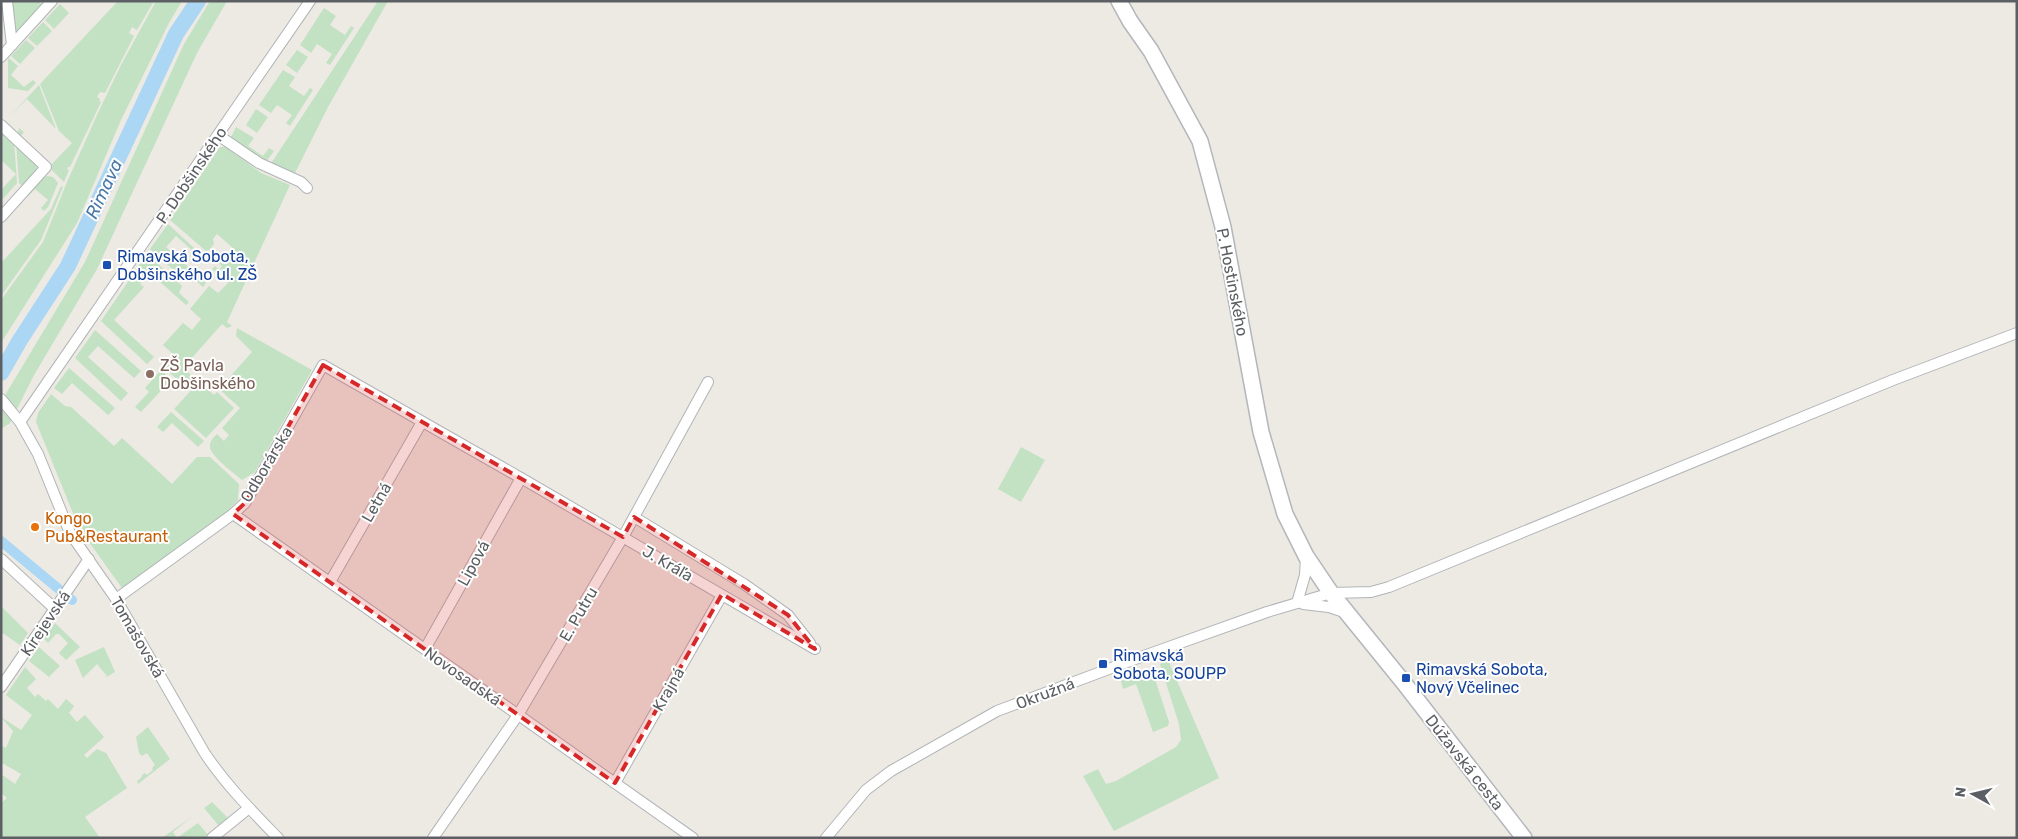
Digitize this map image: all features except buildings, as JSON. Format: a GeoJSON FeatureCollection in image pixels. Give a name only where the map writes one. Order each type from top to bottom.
{"type":"FeatureCollection","features":[{"type":"Feature","properties":{"kind":"street"},"geometry":{"type":"LineString","coordinates":[[6,1],[12,45]]}},
{"type":"Feature","properties":{"kind":"street"},"geometry":{"type":"LineString","coordinates":[[1,58],[52,1]]}},
{"type":"Feature","properties":{"kind":"street","name":"P. Dobšinského"},"geometry":{"type":"LineString","coordinates":[[20,422],[310,1]]}},
{"type":"Feature","properties":{"kind":"street","name":"P. Hostinského"},"geometry":{"type":"LineString","coordinates":[[1107,1],[1130,21]]}},
{"type":"Feature","properties":{"kind":"street","name":"P. Hostinského"},"geometry":{"type":"LineString","coordinates":[[1119,1],[1155,59],[1200,141],[1223,226],[1267,457],[1285,514],[1306,556],[1331,593]]}},
{"type":"Feature","properties":{"kind":"street"},"geometry":{"type":"LineString","coordinates":[[1,124],[46,167],[1,217]]}},
{"type":"Feature","properties":{"kind":"street"},"geometry":{"type":"LineString","coordinates":[[218,135],[259,164],[301,182],[307,188]]}},
{"type":"Feature","properties":{"kind":"street","name":"Okružná"},"geometry":{"type":"LineString","coordinates":[[826,838],[866,790],[891,771],[997,712],[1138,658],[1297,603],[1331,593],[1371,592],[1408,580],[1876,387],[2017,333]]}},
{"type":"Feature","properties":{"kind":"street","name":"J. Kráľa"},"geometry":{"type":"LineString","coordinates":[[323,365],[522,478],[815,649],[788,615],[744,584],[634,517]]}},
{"type":"Feature","properties":{"kind":"street","name":"Odborárska"},"geometry":{"type":"LineString","coordinates":[[116,599],[233,514],[245,503],[323,365]]}},
{"type":"Feature","properties":{"kind":"street","name":"E. Putru"},"geometry":{"type":"LineString","coordinates":[[433,838],[518,715],[623,537],[708,382]]}},
{"type":"Feature","properties":{"kind":"street","name":"Tomašovská"},"geometry":{"type":"LineString","coordinates":[[2,400],[20,422],[38,454],[70,533],[116,599],[204,752],[218,774],[278,838]]}},
{"type":"Feature","properties":{"kind":"street","name":"Letná"},"geometry":{"type":"LineString","coordinates":[[330,582],[422,422]]}},
{"type":"Feature","properties":{"kind":"street","name":"Lipová"},"geometry":{"type":"LineString","coordinates":[[425,649],[522,478]]}},
{"type":"Feature","properties":{"kind":"street","name":"Novosadská"},"geometry":{"type":"LineString","coordinates":[[233,514],[693,838]]}},
{"type":"Feature","properties":{"kind":"street"},"geometry":{"type":"LineString","coordinates":[[1297,603],[1305,575],[1306,556]]}},
{"type":"Feature","properties":{"kind":"street"},"geometry":{"type":"LineString","coordinates":[[1,559],[55,609]]}},
{"type":"Feature","properties":{"kind":"street","name":"Kirejevská"},"geometry":{"type":"LineString","coordinates":[[1,687],[89,559]]}},
{"type":"Feature","properties":{"kind":"street","name":"Dúžavská cesta"},"geometry":{"type":"LineString","coordinates":[[1331,593],[1524,838]]}},
{"type":"Feature","properties":{"kind":"street","name":"Krajná"},"geometry":{"type":"LineString","coordinates":[[615,783],[722,594]]}},
{"type":"Feature","properties":{"kind":"street","name":"Okružná"},"geometry":{"type":"LineString","coordinates":[[1297,603],[1329,607],[1349,614]]}},
{"type":"Feature","properties":{"kind":"street"},"geometry":{"type":"LineString","coordinates":[[212,838],[249,808]]}},
{"type":"Feature","properties":{"kind":"highlighted area"},"geometry":{"type":"Polygon","coordinates":[[[323,365],[623,537],[634,517],[788,615],[815,649],[722,594],[615,783],[233,514],[245,503],[323,365]]]}},
{"type":"Feature","properties":{"kind":"green space"},"geometry":{"type":"Polygon","coordinates":[[[11,1],[38,1],[44,6],[16,35],[11,1]]]}},
{"type":"Feature","properties":{"kind":"green space"},"geometry":{"type":"Polygon","coordinates":[[[118,1],[154,1],[137,30],[132,27],[129,33],[134,36],[105,93],[100,92],[97,97],[101,102],[70,167],[67,169],[69,170],[64,182],[17,136],[19,128],[24,132],[20,137],[50,166],[72,143],[59,131],[40,84],[118,1]]]}},
{"type":"Feature","properties":{"kind":"green space"},"geometry":{"type":"Polygon","coordinates":[[[156,1],[182,1],[169,23],[121,120],[77,223],[1,343],[1,300],[43,242],[97,115],[121,65],[156,1]]]}},
{"type":"Feature","properties":{"kind":"green space"},"geometry":{"type":"Polygon","coordinates":[[[210,1],[227,1],[197,53],[97,269],[34,375],[10,423],[1,429],[1,402],[85,262],[184,44],[210,1]]]}},
{"type":"Feature","properties":{"kind":"green space"},"geometry":{"type":"Polygon","coordinates":[[[378,1],[388,1],[328,107],[294,175],[270,165],[378,1]]]}},
{"type":"Feature","properties":{"kind":"green space"},"geometry":{"type":"Polygon","coordinates":[[[60,4],[69,13],[54,29],[45,20],[60,4]]]}},
{"type":"Feature","properties":{"kind":"green space"},"geometry":{"type":"Polygon","coordinates":[[[324,8],[336,16],[330,25],[345,35],[351,26],[354,28],[330,65],[326,63],[332,54],[317,44],[311,53],[300,45],[324,8]]]}},
{"type":"Feature","properties":{"kind":"green space"},"geometry":{"type":"Polygon","coordinates":[[[43,22],[52,31],[37,46],[28,38],[43,22]]]}},
{"type":"Feature","properties":{"kind":"green space"},"geometry":{"type":"Polygon","coordinates":[[[26,40],[35,48],[20,64],[11,56],[26,40]]]}},
{"type":"Feature","properties":{"kind":"green space"},"geometry":{"type":"Polygon","coordinates":[[[297,50],[308,57],[297,73],[286,65],[297,50]]]}},
{"type":"Feature","properties":{"kind":"green space"},"geometry":{"type":"Polygon","coordinates":[[[9,58],[18,66],[11,75],[24,87],[33,80],[36,83],[28,91],[8,88],[9,58]]]}},
{"type":"Feature","properties":{"kind":"green space"},"geometry":{"type":"Polygon","coordinates":[[[283,70],[295,77],[289,86],[304,96],[310,88],[313,90],[290,126],[286,123],[292,115],[277,105],[271,113],[259,105],[283,70]]]}},
{"type":"Feature","properties":{"kind":"green space"},"geometry":{"type":"Polygon","coordinates":[[[39,85],[56,129],[27,99],[9,117],[39,85]]]}},
{"type":"Feature","properties":{"kind":"green space"},"geometry":{"type":"Polygon","coordinates":[[[256,109],[268,117],[257,133],[246,125],[256,109]]]}},
{"type":"Feature","properties":{"kind":"green space"},"geometry":{"type":"Polygon","coordinates":[[[236,127],[254,138],[248,146],[263,156],[269,148],[274,151],[266,162],[231,137],[236,127]]]}},
{"type":"Feature","properties":{"kind":"green space"},"geometry":{"type":"Polygon","coordinates":[[[4,130],[14,140],[17,183],[1,201],[1,190],[16,174],[1,160],[1,133],[4,130]]]}},
{"type":"Feature","properties":{"kind":"green space"},"geometry":{"type":"Polygon","coordinates":[[[16,142],[36,163],[37,170],[24,187],[19,183],[16,142]]]}},
{"type":"Feature","properties":{"kind":"green space"},"geometry":{"type":"Polygon","coordinates":[[[220,147],[226,147],[261,173],[290,185],[227,322],[232,326],[227,328],[222,324],[183,368],[195,378],[186,388],[164,367],[175,356],[163,345],[183,323],[192,330],[201,319],[190,309],[209,286],[218,293],[228,283],[212,269],[215,266],[219,270],[222,266],[214,259],[214,255],[217,251],[225,258],[233,248],[217,234],[213,239],[214,244],[206,251],[170,220],[220,147]]]}},
{"type":"Feature","properties":{"kind":"green space"},"geometry":{"type":"Polygon","coordinates":[[[47,176],[53,177],[58,183],[48,207],[44,211],[41,208],[48,200],[35,189],[27,197],[26,195],[39,180],[47,176]]]}},
{"type":"Feature","properties":{"kind":"green space"},"geometry":{"type":"Polygon","coordinates":[[[61,186],[63,187],[41,240],[1,296],[1,263],[51,209],[61,186]]]}},
{"type":"Feature","properties":{"kind":"green space"},"geometry":{"type":"Polygon","coordinates":[[[168,224],[195,249],[193,251],[176,236],[166,247],[206,283],[203,287],[193,278],[186,281],[150,249],[168,224]]]}},
{"type":"Feature","properties":{"kind":"green space"},"geometry":{"type":"Polygon","coordinates":[[[147,254],[182,286],[179,293],[189,302],[186,305],[150,273],[140,284],[144,287],[114,320],[154,357],[147,364],[101,321],[147,254]]]}},
{"type":"Feature","properties":{"kind":"green space"},"geometry":{"type":"Polygon","coordinates":[[[237,328],[312,370],[255,472],[242,480],[215,456],[210,448],[212,440],[217,434],[224,441],[229,435],[222,428],[240,408],[219,389],[252,352],[236,336],[237,328]]]}},
{"type":"Feature","properties":{"kind":"green space"},"geometry":{"type":"Polygon","coordinates":[[[95,330],[141,371],[134,378],[98,346],[88,357],[128,393],[121,401],[75,358],[95,330]]]}},
{"type":"Feature","properties":{"kind":"green space"},"geometry":{"type":"Polygon","coordinates":[[[69,368],[115,408],[108,415],[72,383],[62,394],[54,388],[69,368]]]}},
{"type":"Feature","properties":{"kind":"green space"},"geometry":{"type":"Polygon","coordinates":[[[161,370],[171,380],[141,412],[135,407],[149,392],[145,388],[161,370]]]}},
{"type":"Feature","properties":{"kind":"green space"},"geometry":{"type":"Polygon","coordinates":[[[199,382],[214,395],[217,392],[234,408],[206,438],[174,409],[199,382]]]}},
{"type":"Feature","properties":{"kind":"green space"},"geometry":{"type":"Polygon","coordinates":[[[51,394],[65,406],[71,407],[114,446],[122,438],[172,484],[197,457],[210,457],[239,484],[238,500],[229,509],[231,512],[122,588],[79,528],[36,422],[38,413],[51,394]]]}},
{"type":"Feature","properties":{"kind":"green space"},"geometry":{"type":"Polygon","coordinates":[[[171,412],[204,441],[198,447],[172,423],[163,432],[157,427],[171,412]]]}},
{"type":"Feature","properties":{"kind":"green space"},"geometry":{"type":"Polygon","coordinates":[[[1021,447],[1045,460],[1021,502],[998,489],[1021,447]]]}},
{"type":"Feature","properties":{"kind":"green space"},"geometry":{"type":"Polygon","coordinates":[[[1,606],[28,633],[20,645],[1,632],[1,606]]]}},
{"type":"Feature","properties":{"kind":"green space"},"geometry":{"type":"Polygon","coordinates":[[[55,623],[80,647],[66,660],[59,653],[68,643],[59,634],[56,634],[48,643],[44,639],[55,623]]]}},
{"type":"Feature","properties":{"kind":"green space"},"geometry":{"type":"Polygon","coordinates":[[[39,647],[60,666],[49,677],[29,661],[39,647]]]}},
{"type":"Feature","properties":{"kind":"green space"},"geometry":{"type":"Polygon","coordinates":[[[104,647],[115,672],[105,678],[107,676],[97,664],[83,678],[75,660],[104,647]]]}},
{"type":"Feature","properties":{"kind":"green space"},"geometry":{"type":"Polygon","coordinates":[[[1168,660],[1219,778],[1114,831],[1083,776],[1098,769],[1106,784],[1116,781],[1176,747],[1181,740],[1179,724],[1160,664],[1168,660]]]}},
{"type":"Feature","properties":{"kind":"green space"},"geometry":{"type":"Polygon","coordinates":[[[25,667],[36,679],[27,688],[35,697],[38,694],[46,701],[48,699],[58,709],[66,699],[74,706],[69,713],[77,722],[85,715],[104,737],[84,755],[87,758],[97,749],[106,753],[127,788],[85,817],[100,838],[1,838],[1,803],[7,798],[1,793],[1,774],[15,784],[21,774],[2,763],[1,745],[6,748],[13,731],[1,717],[21,730],[32,715],[6,695],[25,667]]]}},
{"type":"Feature","properties":{"kind":"green space"},"geometry":{"type":"Polygon","coordinates":[[[1149,669],[1153,673],[1169,722],[1168,726],[1153,732],[1136,684],[1123,689],[1121,681],[1149,669]]]}},
{"type":"Feature","properties":{"kind":"green space"},"geometry":{"type":"Polygon","coordinates":[[[148,727],[170,759],[138,784],[137,781],[141,776],[145,773],[147,775],[153,770],[152,768],[155,765],[147,753],[142,756],[139,753],[136,737],[148,727]]]}},
{"type":"Feature","properties":{"kind":"green space"},"geometry":{"type":"Polygon","coordinates":[[[212,802],[228,818],[219,826],[204,808],[212,802]]]}},
{"type":"Feature","properties":{"kind":"green space"},"geometry":{"type":"Polygon","coordinates":[[[193,816],[173,832],[177,838],[162,838],[193,816]]]}},
{"type":"Feature","properties":{"kind":"green space"},"geometry":{"type":"Polygon","coordinates":[[[198,823],[208,835],[204,838],[177,838],[198,823]]]}},
{"type":"Feature","properties":{"kind":"waterway","name":"Rimava"},"geometry":{"type":"LineString","coordinates":[[1,373],[68,266],[176,34],[198,1]]}},
{"type":"Feature","properties":{"kind":"waterway"},"geometry":{"type":"LineString","coordinates":[[1,541],[72,600]]}},
{"type":"Feature","properties":{"kind":"place","name":"Rimavská Sobota, Dobšinského ul. ZŠ"},"geometry":{"type":"Point","coordinates":[107,265]}},
{"type":"Feature","properties":{"kind":"place","name":"ZŠ Pavla Dobšinského"},"geometry":{"type":"Point","coordinates":[150,374]}},
{"type":"Feature","properties":{"kind":"place","name":"Kongo Pub&Restaurant"},"geometry":{"type":"Point","coordinates":[35,527]}},
{"type":"Feature","properties":{"kind":"place","name":"Rimavská Sobota, SOUPP"},"geometry":{"type":"Point","coordinates":[1103,664]}},
{"type":"Feature","properties":{"kind":"place","name":"Rimavská Sobota, Nový Včelinec"},"geometry":{"type":"Point","coordinates":[1406,678]}}]}
